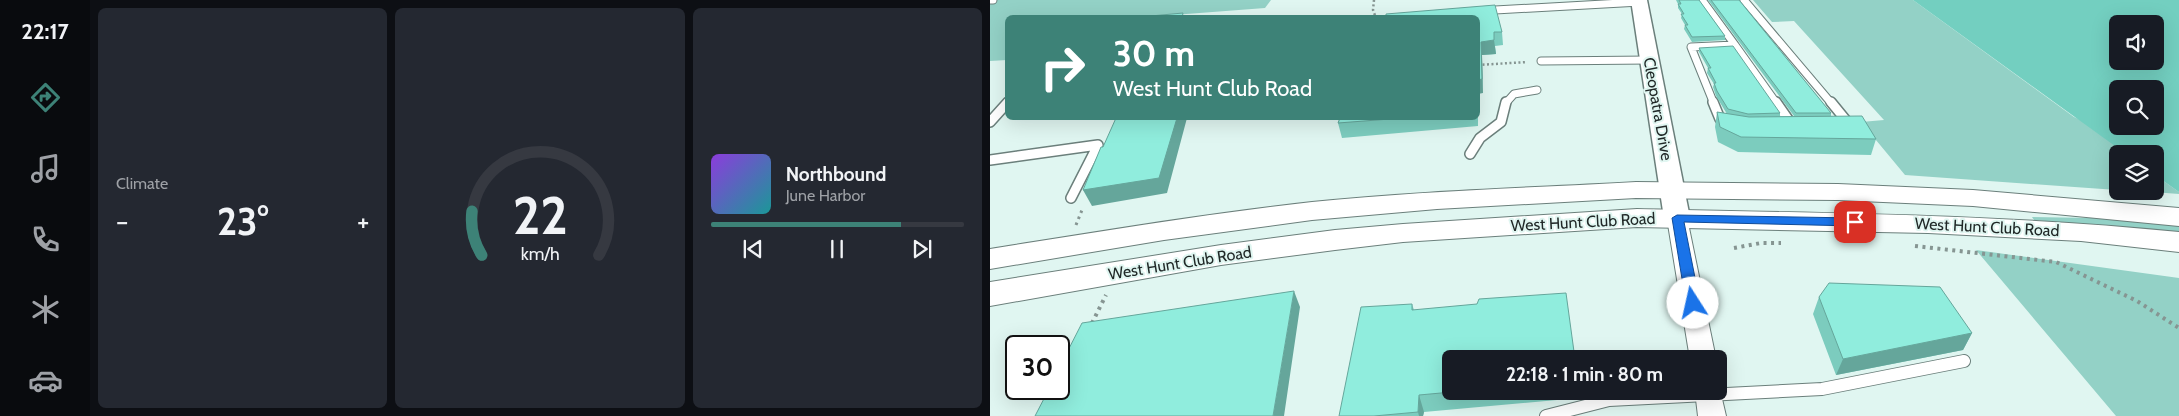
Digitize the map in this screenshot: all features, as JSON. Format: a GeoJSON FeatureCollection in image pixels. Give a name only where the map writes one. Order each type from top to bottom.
{"type":"FeatureCollection","features":[{"type":"Feature","properties":{"kind":"main road","name":"West Hunt Club Road"},"geometry":{"type":"LineString","coordinates":[[990,259],[1164,231],[1312,211],[1636,190],[1675,204],[1928,224],[2081,232],[2179,242]]}},
{"type":"Feature","properties":{"kind":"main road","name":"West Hunt Club Road"},"geometry":{"type":"LineString","coordinates":[[990,294],[1221,255],[1335,240],[1403,233],[1561,222],[1675,204],[1838,192],[1963,198],[2179,217]]}},
{"type":"Feature","properties":{"kind":"street","name":"Cleopatra Drive"},"geometry":{"type":"LineString","coordinates":[[1639,1],[1675,204]]}},
{"type":"Feature","properties":{"kind":"street"},"geometry":{"type":"LineString","coordinates":[[1675,204],[1700,350]]}},
{"type":"Feature","properties":{"kind":"lane"},"geometry":{"type":"LineString","coordinates":[[1702,0],[1792,124]]}},
{"type":"Feature","properties":{"kind":"lane"},"geometry":{"type":"LineString","coordinates":[[1744,0],[1850,124],[1840,124]]}},
{"type":"Feature","properties":{"kind":"lane"},"geometry":{"type":"LineString","coordinates":[[1495,10],[1639,1]]}},
{"type":"Feature","properties":{"kind":"lane"},"geometry":{"type":"LineString","coordinates":[[1732,123],[1720,119],[1692,47],[1735,45]]}},
{"type":"Feature","properties":{"kind":"lane"},"geometry":{"type":"LineString","coordinates":[[1540,61],[1650,60]]}},
{"type":"Feature","properties":{"kind":"lane"},"geometry":{"type":"LineString","coordinates":[[1470,154],[1480,138],[1501,122],[1505,103],[1514,94],[1537,90]]}},
{"type":"Feature","properties":{"kind":"lane"},"geometry":{"type":"LineString","coordinates":[[990,122],[1005,105]]}},
{"type":"Feature","properties":{"kind":"lane"},"geometry":{"type":"LineString","coordinates":[[1783,124],[1802,124]]}},
{"type":"Feature","properties":{"kind":"lane"},"geometry":{"type":"LineString","coordinates":[[990,160],[1098,145],[1071,198]]}},
{"type":"Feature","properties":{"kind":"lane"},"geometry":{"type":"LineString","coordinates":[[1546,416],[1609,400],[1710,401],[1822,388],[1964,361]]}},
{"type":"Feature","properties":{"kind":"path"},"geometry":{"type":"LineString","coordinates":[[1374,0],[1373,10],[1375,15]]}},
{"type":"Feature","properties":{"kind":"path"},"geometry":{"type":"LineString","coordinates":[[1480,65],[1540,61]]}},
{"type":"Feature","properties":{"kind":"path"},"geometry":{"type":"LineString","coordinates":[[1734,248],[1762,243],[1790,243]]}},
{"type":"Feature","properties":{"kind":"path"},"geometry":{"type":"LineString","coordinates":[[1912,245],[2056,262],[2137,301],[2179,328]]}},
{"type":"Feature","properties":{"kind":"path"},"geometry":{"type":"LineString","coordinates":[[1089,329],[1107,295]]}},
{"type":"Feature","properties":{"kind":"green space"},"geometry":{"type":"Polygon","coordinates":[[[990,0],[1271,0],[1265,8],[1173,15],[1005,15],[1005,60],[990,61],[990,0]]]}},
{"type":"Feature","properties":{"kind":"green space"},"geometry":{"type":"Polygon","coordinates":[[[1753,0],[1913,0],[2074,117],[2109,133],[2109,135],[2113,135],[2135,145],[2109,145],[2109,189],[1905,175],[1861,122],[1884,120],[1794,21],[1772,22],[1753,0]]]}},
{"type":"Feature","properties":{"kind":"green space"},"geometry":{"type":"Polygon","coordinates":[[[1913,0],[2179,0],[2179,192],[2164,181],[2164,145],[2114,145],[1913,0]]]}},
{"type":"Feature","properties":{"kind":"green space"},"geometry":{"type":"Polygon","coordinates":[[[2164,181],[2179,192],[2179,194],[2164,193],[2164,181]]]}},
{"type":"Feature","properties":{"kind":"green space"},"geometry":{"type":"Polygon","coordinates":[[[2032,217],[2092,218],[2179,224],[2179,233],[2034,220],[2032,217]]]}},
{"type":"Feature","properties":{"kind":"green space"},"geometry":{"type":"Polygon","coordinates":[[[1976,250],[2179,278],[2179,416],[2116,416],[1976,250]]]}},
{"type":"Feature","properties":{"kind":"building"},"geometry":{"type":"Polygon","coordinates":[[[1679,0],[1699,0],[1725,36],[1692,37],[1685,25],[1688,25],[1681,14],[1684,14],[1678,4],[1681,4],[1679,0]]]}},
{"type":"Feature","properties":{"kind":"building"},"geometry":{"type":"Polygon","coordinates":[[[1711,0],[1739,0],[1831,113],[1796,113],[1711,0]]]}},
{"type":"Feature","properties":{"kind":"building"},"geometry":{"type":"Polygon","coordinates":[[[1495,5],[1502,32],[1494,32],[1494,40],[1481,42],[1482,79],[1480,80],[1480,15],[1386,14],[1495,5]]]}},
{"type":"Feature","properties":{"kind":"building"},"geometry":{"type":"Polygon","coordinates":[[[1183,13],[1183,15],[1161,15],[1183,13]]]}},
{"type":"Feature","properties":{"kind":"building"},"geometry":{"type":"Polygon","coordinates":[[[1733,46],[1780,113],[1748,114],[1728,109],[1717,91],[1714,83],[1716,83],[1708,68],[1711,68],[1699,48],[1733,46]]]}},
{"type":"Feature","properties":{"kind":"building"},"geometry":{"type":"Polygon","coordinates":[[[1717,112],[1749,117],[1862,116],[1876,139],[1741,137],[1720,127],[1717,112]]]}},
{"type":"Feature","properties":{"kind":"building"},"geometry":{"type":"Polygon","coordinates":[[[1115,120],[1176,120],[1159,178],[1083,190],[1101,147],[1103,147],[1115,120]]]}},
{"type":"Feature","properties":{"kind":"building"},"geometry":{"type":"Polygon","coordinates":[[[1339,120],[1377,120],[1338,123],[1339,120]]]}},
{"type":"Feature","properties":{"kind":"building"},"geometry":{"type":"Polygon","coordinates":[[[1829,283],[1940,287],[1972,333],[1843,359],[1819,297],[1829,283]]]}},
{"type":"Feature","properties":{"kind":"building"},"geometry":{"type":"Polygon","coordinates":[[[1294,291],[1273,416],[1035,416],[1043,400],[1070,400],[1070,346],[1082,323],[1294,291]]]}},
{"type":"Feature","properties":{"kind":"building"},"geometry":{"type":"Polygon","coordinates":[[[1566,293],[1574,350],[1442,350],[1442,393],[1419,395],[1418,412],[1374,416],[1339,416],[1361,307],[1412,304],[1412,310],[1477,304],[1479,299],[1566,293]]]}},
{"type":"Feature","properties":{"kind":"route"},"geometry":{"type":"LineString","coordinates":[[1693,303],[1684,247],[1677,218],[1855,222]]}}]}
